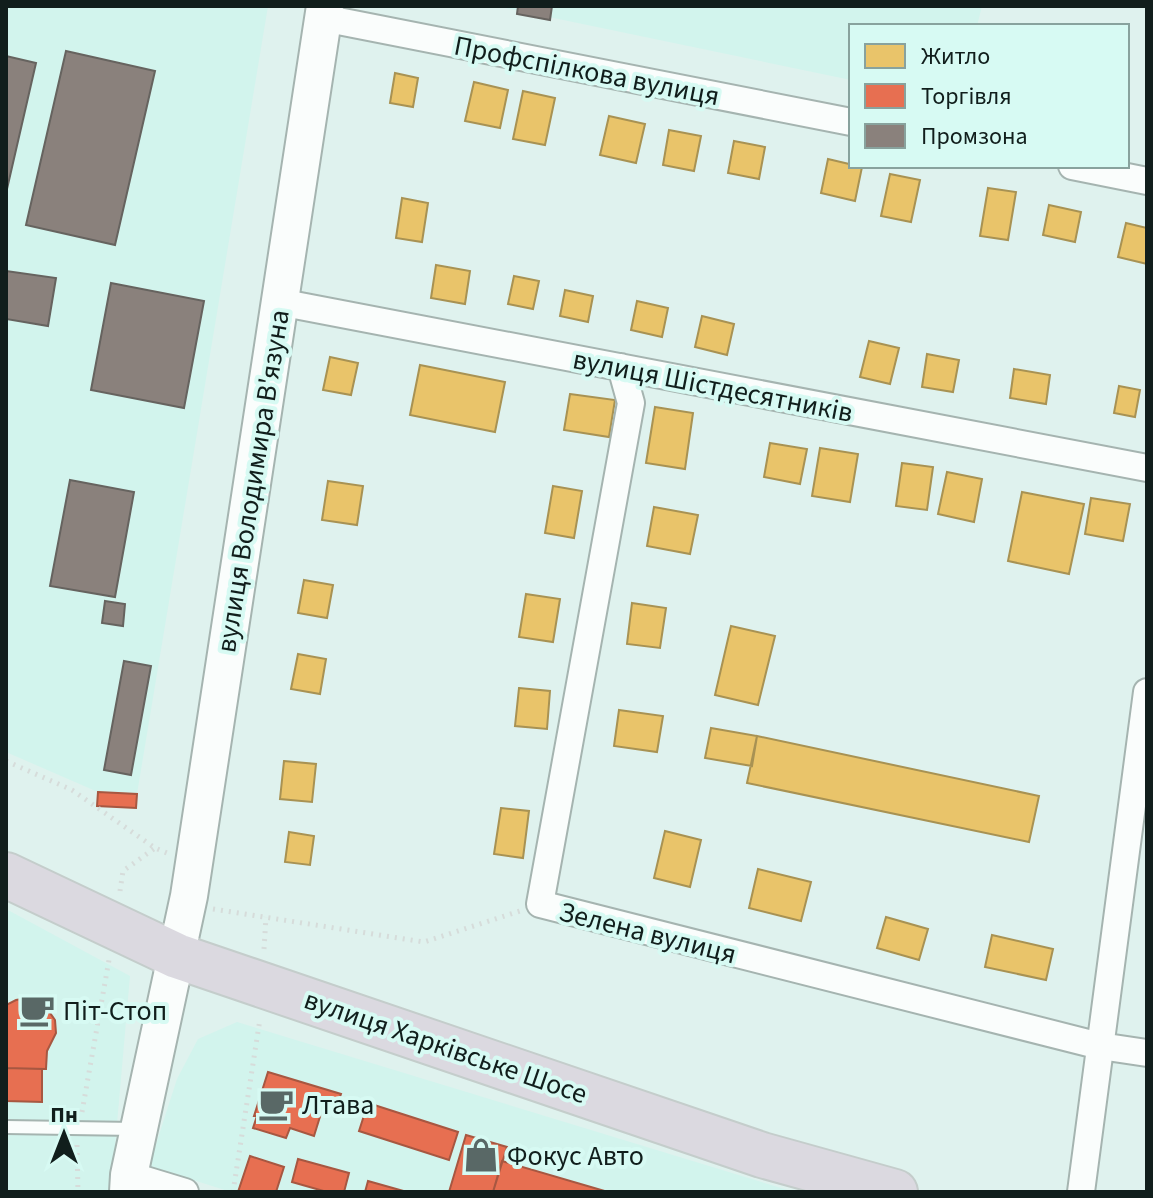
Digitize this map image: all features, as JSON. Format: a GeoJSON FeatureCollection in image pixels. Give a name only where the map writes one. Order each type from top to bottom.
{"type":"FeatureCollection","features":[{"type":"Feature","properties":{"kind":"highway","name":"вулиця Харківське Шосе"},"geometry":{"type":"LineString","coordinates":[[6,875],[177,956],[762,1155],[895,1192]]}},
{"type":"Feature","properties":{"kind":"main road","name":"вулиця Володимира В'язуна"},"geometry":{"type":"LineString","coordinates":[[129,1184],[189,896],[324,12]]}},
{"type":"Feature","properties":{"kind":"street","name":"Профспілкова вулиця"},"geometry":{"type":"LineString","coordinates":[[324,12],[849,122]]}},
{"type":"Feature","properties":{"kind":"street"},"geometry":{"type":"LineString","coordinates":[[1082,168],[1147,181]]}},
{"type":"Feature","properties":{"kind":"street","name":"вулиця Шістдесятників"},"geometry":{"type":"LineString","coordinates":[[279,302],[1147,468]]}},
{"type":"Feature","properties":{"kind":"street","name":"Зелена вулиця"},"geometry":{"type":"LineString","coordinates":[[621,367],[631,403],[540,904],[1100,1046],[1147,1053]]}},
{"type":"Feature","properties":{"kind":"street"},"geometry":{"type":"LineString","coordinates":[[1081,1192],[1147,692]]}},
{"type":"Feature","properties":{"kind":"street"},"geometry":{"type":"LineString","coordinates":[[129,1184],[185,1192]]}},
{"type":"Feature","properties":{"kind":"lane"},"geometry":{"type":"LineString","coordinates":[[6,1127],[139,1129]]}},
{"type":"Feature","properties":{"kind":"path"},"geometry":{"type":"LineString","coordinates":[[6,761],[72,790],[155,848]]}},
{"type":"Feature","properties":{"kind":"path"},"geometry":{"type":"LineString","coordinates":[[213,909],[424,942],[540,904]]}},
{"type":"Feature","properties":{"kind":"path"},"geometry":{"type":"LineString","coordinates":[[78,1192],[77,1143],[106,975]]}},
{"type":"Feature","properties":{"kind":"path"},"geometry":{"type":"LineString","coordinates":[[233,1192],[260,1022]]}},
{"type":"Feature","properties":{"kind":"shaded area"},"geometry":{"type":"Polygon","coordinates":[[[6,6],[268,6],[137,794],[98,792],[6,752],[6,6]]]}},
{"type":"Feature","properties":{"kind":"shaded area"},"geometry":{"type":"Polygon","coordinates":[[[496,6],[982,6],[978,24],[849,24],[849,80],[496,6]]]}},
{"type":"Feature","properties":{"kind":"shaded area"},"geometry":{"type":"Polygon","coordinates":[[[6,909],[130,976],[111,1192],[6,1192],[6,909]]]}},
{"type":"Feature","properties":{"kind":"shaded area"},"geometry":{"type":"Polygon","coordinates":[[[237,1022],[794,1192],[231,1192],[149,1166],[177,1079],[198,1039],[237,1022]]]}},
{"type":"Feature","properties":{"kind":"building: Житло"},"geometry":{"type":"Polygon","coordinates":[[[395,73],[418,78],[413,107],[390,103],[395,73]]]}},
{"type":"Feature","properties":{"kind":"building: Житло"},"geometry":{"type":"Polygon","coordinates":[[[474,82],[508,90],[500,128],[465,121],[474,82]]]}},
{"type":"Feature","properties":{"kind":"building: Житло"},"geometry":{"type":"Polygon","coordinates":[[[523,91],[555,98],[545,145],[513,139],[523,91]]]}},
{"type":"Feature","properties":{"kind":"building: Житло"},"geometry":{"type":"Polygon","coordinates":[[[609,116],[645,124],[636,163],[600,155],[609,116]]]}},
{"type":"Feature","properties":{"kind":"building: Житло"},"geometry":{"type":"Polygon","coordinates":[[[669,130],[701,136],[694,171],[663,165],[669,130]]]}},
{"type":"Feature","properties":{"kind":"building: Житло"},"geometry":{"type":"Polygon","coordinates":[[[734,141],[765,147],[759,179],[728,173],[734,141]]]}},
{"type":"Feature","properties":{"kind":"building: Житло"},"geometry":{"type":"Polygon","coordinates":[[[828,159],[849,164],[849,168],[862,168],[855,201],[821,193],[828,159]]]}},
{"type":"Feature","properties":{"kind":"building: Житло"},"geometry":{"type":"Polygon","coordinates":[[[890,174],[920,180],[911,222],[881,216],[890,174]]]}},
{"type":"Feature","properties":{"kind":"building: Житло"},"geometry":{"type":"Polygon","coordinates":[[[988,188],[1016,192],[1008,240],[980,236],[988,188]]]}},
{"type":"Feature","properties":{"kind":"building: Житло"},"geometry":{"type":"Polygon","coordinates":[[[402,198],[428,203],[422,242],[396,238],[402,198]]]}},
{"type":"Feature","properties":{"kind":"building: Житло"},"geometry":{"type":"Polygon","coordinates":[[[1049,205],[1081,212],[1075,242],[1043,235],[1049,205]]]}},
{"type":"Feature","properties":{"kind":"building: Житло"},"geometry":{"type":"Polygon","coordinates":[[[1126,223],[1147,228],[1147,264],[1118,257],[1126,223]]]}},
{"type":"Feature","properties":{"kind":"building: Житло"},"geometry":{"type":"Polygon","coordinates":[[[436,265],[470,271],[465,304],[431,298],[436,265]]]}},
{"type":"Feature","properties":{"kind":"building: Житло"},"geometry":{"type":"Polygon","coordinates":[[[514,276],[539,281],[533,309],[508,304],[514,276]]]}},
{"type":"Feature","properties":{"kind":"building: Житло"},"geometry":{"type":"Polygon","coordinates":[[[565,290],[593,296],[588,322],[560,316],[565,290]]]}},
{"type":"Feature","properties":{"kind":"building: Житло"},"geometry":{"type":"Polygon","coordinates":[[[637,301],[668,308],[662,337],[631,330],[637,301]]]}},
{"type":"Feature","properties":{"kind":"building: Житло"},"geometry":{"type":"Polygon","coordinates":[[[702,316],[734,324],[727,355],[695,347],[702,316]]]}},
{"type":"Feature","properties":{"kind":"building: Житло"},"geometry":{"type":"Polygon","coordinates":[[[869,341],[899,348],[890,384],[860,377],[869,341]]]}},
{"type":"Feature","properties":{"kind":"building: Житло"},"geometry":{"type":"Polygon","coordinates":[[[927,354],[959,360],[953,392],[922,387],[927,354]]]}},
{"type":"Feature","properties":{"kind":"building: Житло"},"geometry":{"type":"Polygon","coordinates":[[[330,357],[358,363],[351,395],[323,390],[330,357]]]}},
{"type":"Feature","properties":{"kind":"building: Житло"},"geometry":{"type":"Polygon","coordinates":[[[420,365],[505,382],[495,432],[410,415],[420,365]]]}},
{"type":"Feature","properties":{"kind":"building: Житло"},"geometry":{"type":"Polygon","coordinates":[[[1014,369],[1050,375],[1046,404],[1010,398],[1014,369]]]}},
{"type":"Feature","properties":{"kind":"building: Житло"},"geometry":{"type":"Polygon","coordinates":[[[1119,386],[1140,390],[1135,417],[1114,413],[1119,386]]]}},
{"type":"Feature","properties":{"kind":"building: Житло"},"geometry":{"type":"Polygon","coordinates":[[[570,394],[615,400],[609,437],[564,430],[570,394]]]}},
{"type":"Feature","properties":{"kind":"building: Житло"},"geometry":{"type":"Polygon","coordinates":[[[655,407],[693,413],[685,469],[646,463],[655,407]]]}},
{"type":"Feature","properties":{"kind":"building: Житло"},"geometry":{"type":"Polygon","coordinates":[[[770,443],[807,449],[800,484],[764,477],[770,443]]]}},
{"type":"Feature","properties":{"kind":"building: Житло"},"geometry":{"type":"Polygon","coordinates":[[[820,448],[858,454],[850,502],[812,496],[820,448]]]}},
{"type":"Feature","properties":{"kind":"building: Житло"},"geometry":{"type":"Polygon","coordinates":[[[902,463],[933,467],[927,510],[896,506],[902,463]]]}},
{"type":"Feature","properties":{"kind":"building: Житло"},"geometry":{"type":"Polygon","coordinates":[[[947,472],[982,479],[974,522],[938,514],[947,472]]]}},
{"type":"Feature","properties":{"kind":"building: Житло"},"geometry":{"type":"Polygon","coordinates":[[[328,481],[363,486],[357,525],[322,520],[328,481]]]}},
{"type":"Feature","properties":{"kind":"building: Житло"},"geometry":{"type":"Polygon","coordinates":[[[553,486],[582,491],[574,538],[545,533],[553,486]]]}},
{"type":"Feature","properties":{"kind":"building: Житло"},"geometry":{"type":"Polygon","coordinates":[[[1022,492],[1084,504],[1069,574],[1008,561],[1022,492]]]}},
{"type":"Feature","properties":{"kind":"building: Житло"},"geometry":{"type":"Polygon","coordinates":[[[1091,498],[1130,504],[1123,541],[1085,534],[1091,498]]]}},
{"type":"Feature","properties":{"kind":"building: Житло"},"geometry":{"type":"Polygon","coordinates":[[[654,507],[698,515],[690,554],[647,546],[654,507]]]}},
{"type":"Feature","properties":{"kind":"building: Житло"},"geometry":{"type":"Polygon","coordinates":[[[304,580],[333,585],[327,618],[298,613],[304,580]]]}},
{"type":"Feature","properties":{"kind":"building: Житло"},"geometry":{"type":"Polygon","coordinates":[[[526,594],[560,599],[553,642],[519,637],[526,594]]]}},
{"type":"Feature","properties":{"kind":"building: Житло"},"geometry":{"type":"Polygon","coordinates":[[[632,603],[666,608],[660,648],[627,644],[632,603]]]}},
{"type":"Feature","properties":{"kind":"building: Житло"},"geometry":{"type":"Polygon","coordinates":[[[731,626],[775,636],[758,705],[715,695],[731,626]]]}},
{"type":"Feature","properties":{"kind":"building: Житло"},"geometry":{"type":"Polygon","coordinates":[[[298,654],[326,659],[320,694],[291,689],[298,654]]]}},
{"type":"Feature","properties":{"kind":"building: Житло"},"geometry":{"type":"Polygon","coordinates":[[[519,688],[550,691],[547,729],[515,726],[519,688]]]}},
{"type":"Feature","properties":{"kind":"building: Житло"},"geometry":{"type":"Polygon","coordinates":[[[619,710],[663,716],[657,752],[614,746],[619,710]]]}},
{"type":"Feature","properties":{"kind":"building: Житло"},"geometry":{"type":"Polygon","coordinates":[[[711,728],[757,736],[752,766],[705,758],[711,728]]]}},
{"type":"Feature","properties":{"kind":"building: Житло"},"geometry":{"type":"Polygon","coordinates":[[[757,736],[1039,796],[1029,842],[747,783],[757,736]]]}},
{"type":"Feature","properties":{"kind":"building: Житло"},"geometry":{"type":"Polygon","coordinates":[[[284,761],[316,764],[312,802],[280,799],[284,761]]]}},
{"type":"Feature","properties":{"kind":"building: Житло"},"geometry":{"type":"Polygon","coordinates":[[[501,808],[529,811],[523,858],[494,854],[501,808]]]}},
{"type":"Feature","properties":{"kind":"building: Житло"},"geometry":{"type":"Polygon","coordinates":[[[665,831],[701,840],[690,887],[654,878],[665,831]]]}},
{"type":"Feature","properties":{"kind":"building: Житло"},"geometry":{"type":"Polygon","coordinates":[[[289,832],[314,836],[310,865],[285,862],[289,832]]]}},
{"type":"Feature","properties":{"kind":"building: Житло"},"geometry":{"type":"Polygon","coordinates":[[[758,869],[811,882],[801,921],[749,908],[758,869]]]}},
{"type":"Feature","properties":{"kind":"building: Житло"},"geometry":{"type":"Polygon","coordinates":[[[886,917],[928,929],[919,960],[877,948],[886,917]]]}},
{"type":"Feature","properties":{"kind":"building: Житло"},"geometry":{"type":"Polygon","coordinates":[[[992,935],[1053,949],[1046,980],[985,967],[992,935]]]}},
{"type":"Feature","properties":{"kind":"building: Торгівля"},"geometry":{"type":"Polygon","coordinates":[[[98,792],[137,794],[136,808],[97,806],[98,792]]]}},
{"type":"Feature","properties":{"kind":"building: Торгівля"},"geometry":{"type":"Polygon","coordinates":[[[28,998],[43,1003],[55,1020],[56,1033],[47,1051],[46,1069],[6,1068],[6,1005],[28,998]]]}},
{"type":"Feature","properties":{"kind":"building: Торгівля"},"geometry":{"type":"Polygon","coordinates":[[[6,1068],[42,1069],[42,1102],[6,1101],[6,1068]]]}},
{"type":"Feature","properties":{"kind":"building: Торгівля"},"geometry":{"type":"Polygon","coordinates":[[[268,1072],[341,1094],[335,1111],[323,1107],[314,1136],[290,1128],[286,1138],[253,1128],[268,1072]]]}},
{"type":"Feature","properties":{"kind":"building: Торгівля"},"geometry":{"type":"Polygon","coordinates":[[[368,1103],[458,1132],[449,1160],[359,1131],[368,1103]]]}},
{"type":"Feature","properties":{"kind":"building: Торгівля"},"geometry":{"type":"Polygon","coordinates":[[[466,1135],[507,1147],[493,1192],[449,1192],[466,1135]]]}},
{"type":"Feature","properties":{"kind":"building: Торгівля"},"geometry":{"type":"Polygon","coordinates":[[[250,1156],[284,1167],[276,1192],[238,1192],[250,1156]]]}},
{"type":"Feature","properties":{"kind":"building: Торгівля"},"geometry":{"type":"Polygon","coordinates":[[[298,1159],[349,1173],[344,1192],[327,1192],[292,1182],[298,1159]]]}},
{"type":"Feature","properties":{"kind":"building: Торгівля"},"geometry":{"type":"Polygon","coordinates":[[[502,1161],[608,1192],[493,1192],[502,1161]]]}},
{"type":"Feature","properties":{"kind":"building: Торгівля"},"geometry":{"type":"Polygon","coordinates":[[[368,1181],[407,1192],[365,1192],[368,1181]]]}},
{"type":"Feature","properties":{"kind":"building: Промзона"},"geometry":{"type":"Polygon","coordinates":[[[518,6],[552,6],[550,20],[517,14],[518,6]]]}},
{"type":"Feature","properties":{"kind":"building: Промзона"},"geometry":{"type":"Polygon","coordinates":[[[66,51],[155,71],[115,245],[26,225],[66,51]]]}},
{"type":"Feature","properties":{"kind":"building: Промзона"},"geometry":{"type":"Polygon","coordinates":[[[6,56],[36,63],[7,189],[6,189],[6,56]]]}},
{"type":"Feature","properties":{"kind":"building: Промзона"},"geometry":{"type":"Polygon","coordinates":[[[6,271],[56,278],[48,326],[6,319],[6,271]]]}},
{"type":"Feature","properties":{"kind":"building: Промзона"},"geometry":{"type":"Polygon","coordinates":[[[111,283],[204,301],[184,408],[91,390],[111,283]]]}},
{"type":"Feature","properties":{"kind":"building: Промзона"},"geometry":{"type":"Polygon","coordinates":[[[70,480],[134,492],[115,597],[50,586],[70,480]]]}},
{"type":"Feature","properties":{"kind":"building: Промзона"},"geometry":{"type":"Polygon","coordinates":[[[105,601],[125,604],[123,626],[102,623],[105,601]]]}},
{"type":"Feature","properties":{"kind":"building: Промзона"},"geometry":{"type":"Polygon","coordinates":[[[124,661],[151,666],[131,775],[104,770],[124,661]]]}},
{"type":"Feature","properties":{"kind":"place","name":"Піт-Стоп"},"geometry":{"type":"Point","coordinates":[37,1010]}},
{"type":"Feature","properties":{"kind":"place","name":"Лтава"},"geometry":{"type":"Point","coordinates":[276,1104]}},
{"type":"Feature","properties":{"kind":"place","name":"Фокус Авто"},"geometry":{"type":"Point","coordinates":[481,1155]}}]}
